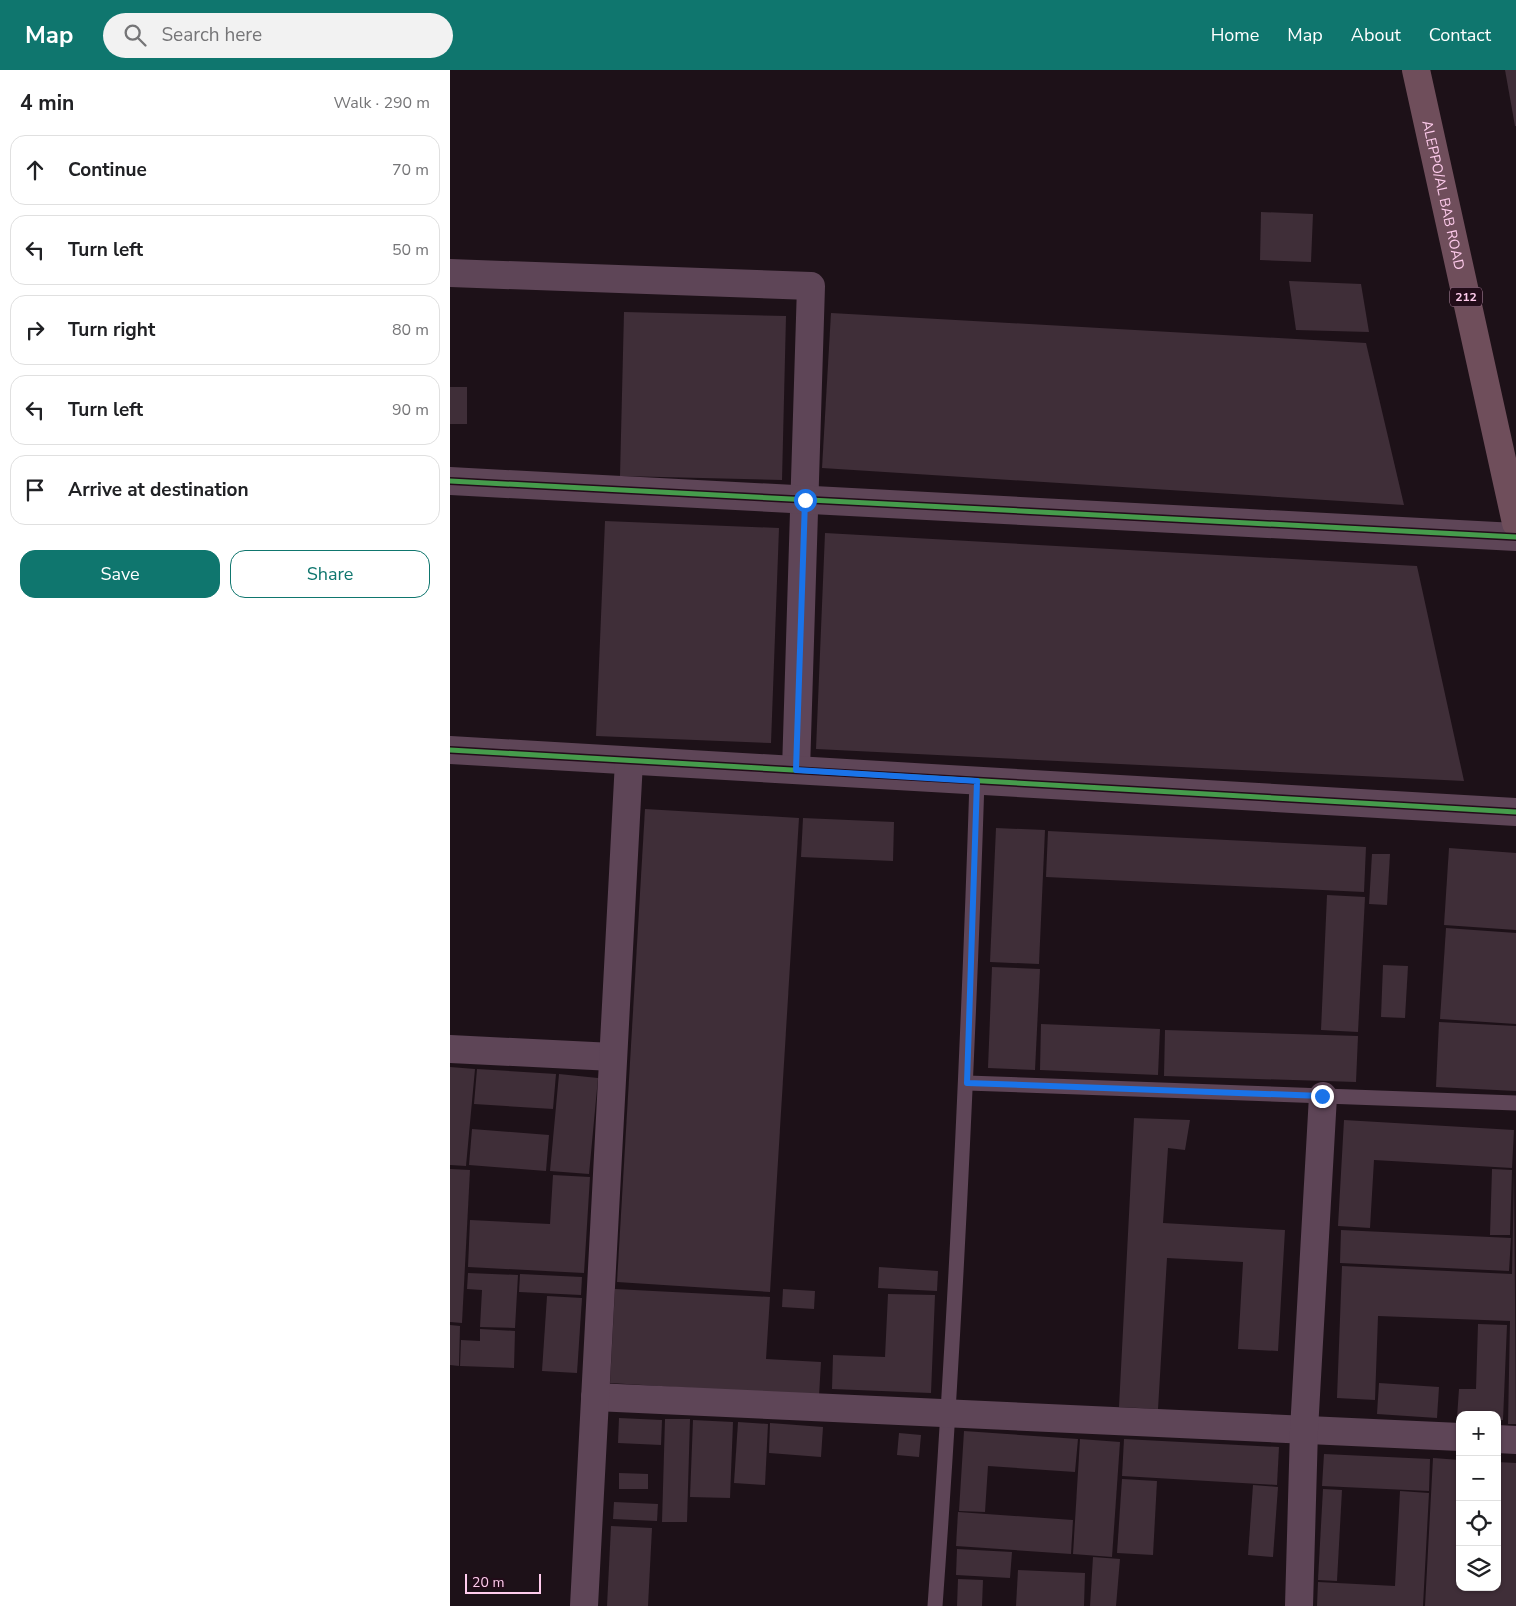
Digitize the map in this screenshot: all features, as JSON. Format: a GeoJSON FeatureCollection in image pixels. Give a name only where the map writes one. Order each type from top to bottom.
{"type":"FeatureCollection","features":[{"type":"Feature","properties":{"kind":"main road","name":"ALEPPO/AL BAB ROAD"},"geometry":{"type":"LineString","coordinates":[[1416,70],[1516,523]]}},
{"type":"Feature","properties":{"kind":"street"},"geometry":{"type":"LineString","coordinates":[[450,273],[811,286],[796,770]]}},
{"type":"Feature","properties":{"kind":"street"},"geometry":{"type":"LineString","coordinates":[[450,481],[1516,537]]}},
{"type":"Feature","properties":{"kind":"street"},"geometry":{"type":"LineString","coordinates":[[450,750],[1516,812]]}},
{"type":"Feature","properties":{"kind":"street"},"geometry":{"type":"LineString","coordinates":[[584,1606],[629,761]]}},
{"type":"Feature","properties":{"kind":"street"},"geometry":{"type":"LineString","coordinates":[[450,1049],[613,1057]]}},
{"type":"Feature","properties":{"kind":"street"},"geometry":{"type":"LineString","coordinates":[[1299,1606],[1304,1430],[1322,1096]]}},
{"type":"Feature","properties":{"kind":"street"},"geometry":{"type":"LineString","coordinates":[[595,1397],[1456,1437]]}},
{"type":"Feature","properties":{"kind":"street"},"geometry":{"type":"LineString","coordinates":[[1501,1439],[1516,1440]]}},
{"type":"Feature","properties":{"kind":"lane"},"geometry":{"type":"LineString","coordinates":[[935,1606],[949,1414],[967,1083],[977,781]]}},
{"type":"Feature","properties":{"kind":"lane"},"geometry":{"type":"LineString","coordinates":[[967,1083],[1516,1103]]}},
{"type":"Feature","properties":{"kind":"building"},"geometry":{"type":"Polygon","coordinates":[[[1505,70],[1516,70],[1516,126],[1515,126],[1505,70]]]}},
{"type":"Feature","properties":{"kind":"building"},"geometry":{"type":"Polygon","coordinates":[[[1261,212],[1313,214],[1311,262],[1260,260],[1261,212]]]}},
{"type":"Feature","properties":{"kind":"building"},"geometry":{"type":"Polygon","coordinates":[[[1289,281],[1361,284],[1369,332],[1296,330],[1289,281]]]}},
{"type":"Feature","properties":{"kind":"building"},"geometry":{"type":"Polygon","coordinates":[[[624,312],[786,316],[782,480],[620,476],[624,312]]]}},
{"type":"Feature","properties":{"kind":"building"},"geometry":{"type":"Polygon","coordinates":[[[831,313],[1366,343],[1404,505],[822,468],[831,313]]]}},
{"type":"Feature","properties":{"kind":"building"},"geometry":{"type":"Polygon","coordinates":[[[450,387],[467,387],[467,424],[450,424],[450,387]]]}},
{"type":"Feature","properties":{"kind":"building"},"geometry":{"type":"Polygon","coordinates":[[[605,521],[779,528],[771,743],[596,736],[605,521]]]}},
{"type":"Feature","properties":{"kind":"building"},"geometry":{"type":"Polygon","coordinates":[[[825,533],[1417,566],[1464,781],[816,749],[825,533]]]}},
{"type":"Feature","properties":{"kind":"building"},"geometry":{"type":"Polygon","coordinates":[[[645,809],[799,818],[770,1292],[617,1282],[645,809]]]}},
{"type":"Feature","properties":{"kind":"building"},"geometry":{"type":"Polygon","coordinates":[[[803,818],[894,822],[893,861],[801,857],[803,818]]]}},
{"type":"Feature","properties":{"kind":"building"},"geometry":{"type":"Polygon","coordinates":[[[996,828],[1045,830],[1039,964],[990,962],[996,828]]]}},
{"type":"Feature","properties":{"kind":"building"},"geometry":{"type":"Polygon","coordinates":[[[1048,831],[1366,847],[1364,892],[1046,877],[1048,831]]]}},
{"type":"Feature","properties":{"kind":"building"},"geometry":{"type":"Polygon","coordinates":[[[1449,848],[1516,853],[1516,930],[1444,925],[1449,848]]]}},
{"type":"Feature","properties":{"kind":"building"},"geometry":{"type":"Polygon","coordinates":[[[1372,854],[1390,854],[1387,905],[1369,904],[1372,854]]]}},
{"type":"Feature","properties":{"kind":"building"},"geometry":{"type":"Polygon","coordinates":[[[1327,895],[1365,897],[1358,1032],[1321,1030],[1327,895]]]}},
{"type":"Feature","properties":{"kind":"building"},"geometry":{"type":"Polygon","coordinates":[[[1446,928],[1516,933],[1516,1024],[1440,1019],[1446,928]]]}},
{"type":"Feature","properties":{"kind":"building"},"geometry":{"type":"Polygon","coordinates":[[[1383,965],[1408,966],[1405,1018],[1381,1017],[1383,965]]]}},
{"type":"Feature","properties":{"kind":"building"},"geometry":{"type":"Polygon","coordinates":[[[992,967],[1040,969],[1035,1070],[988,1068],[992,967]]]}},
{"type":"Feature","properties":{"kind":"building"},"geometry":{"type":"Polygon","coordinates":[[[1439,1022],[1516,1026],[1516,1091],[1436,1087],[1439,1022]]]}},
{"type":"Feature","properties":{"kind":"building"},"geometry":{"type":"Polygon","coordinates":[[[1041,1024],[1160,1029],[1158,1075],[1040,1070],[1041,1024]]]}},
{"type":"Feature","properties":{"kind":"building"},"geometry":{"type":"Polygon","coordinates":[[[1165,1030],[1358,1036],[1356,1082],[1164,1076],[1165,1030]]]}},
{"type":"Feature","properties":{"kind":"building"},"geometry":{"type":"Polygon","coordinates":[[[450,1067],[475,1069],[466,1166],[450,1165],[450,1067]]]}},
{"type":"Feature","properties":{"kind":"building"},"geometry":{"type":"Polygon","coordinates":[[[477,1069],[556,1074],[553,1109],[474,1104],[477,1069]]]}},
{"type":"Feature","properties":{"kind":"building"},"geometry":{"type":"Polygon","coordinates":[[[559,1074],[598,1078],[589,1174],[550,1171],[559,1074]]]}},
{"type":"Feature","properties":{"kind":"building"},"geometry":{"type":"Polygon","coordinates":[[[1134,1118],[1190,1120],[1185,1150],[1168,1148],[1163,1223],[1285,1230],[1278,1351],[1238,1349],[1243,1262],[1167,1258],[1158,1409],[1119,1407],[1134,1118]]]}},
{"type":"Feature","properties":{"kind":"building"},"geometry":{"type":"Polygon","coordinates":[[[1344,1120],[1514,1130],[1512,1168],[1374,1160],[1370,1228],[1338,1226],[1344,1120]]]}},
{"type":"Feature","properties":{"kind":"building"},"geometry":{"type":"Polygon","coordinates":[[[472,1129],[549,1135],[546,1171],[469,1165],[472,1129]]]}},
{"type":"Feature","properties":{"kind":"building"},"geometry":{"type":"Polygon","coordinates":[[[450,1169],[470,1170],[462,1323],[450,1322],[450,1169]]]}},
{"type":"Feature","properties":{"kind":"building"},"geometry":{"type":"Polygon","coordinates":[[[1492,1169],[1512,1170],[1510,1235],[1490,1235],[1492,1169]]]}},
{"type":"Feature","properties":{"kind":"building"},"geometry":{"type":"Polygon","coordinates":[[[1514,1173],[1516,1424],[1508,1424],[1510,1321],[1378,1316],[1375,1400],[1337,1398],[1342,1266],[1512,1274],[1514,1173]]]}},
{"type":"Feature","properties":{"kind":"building"},"geometry":{"type":"Polygon","coordinates":[[[553,1175],[590,1177],[584,1273],[468,1267],[470,1220],[550,1224],[553,1175]]]}},
{"type":"Feature","properties":{"kind":"building"},"geometry":{"type":"Polygon","coordinates":[[[1341,1230],[1511,1238],[1509,1271],[1340,1263],[1341,1230]]]}},
{"type":"Feature","properties":{"kind":"building"},"geometry":{"type":"Polygon","coordinates":[[[879,1267],[938,1271],[937,1291],[878,1288],[879,1267]]]}},
{"type":"Feature","properties":{"kind":"building"},"geometry":{"type":"Polygon","coordinates":[[[468,1273],[518,1275],[515,1328],[480,1327],[482,1290],[467,1289],[468,1273]]]}},
{"type":"Feature","properties":{"kind":"building"},"geometry":{"type":"Polygon","coordinates":[[[520,1274],[582,1277],[581,1295],[519,1292],[520,1274]]]}},
{"type":"Feature","properties":{"kind":"building"},"geometry":{"type":"Polygon","coordinates":[[[615,1289],[770,1297],[766,1359],[821,1362],[819,1396],[610,1383],[615,1289]]]}},
{"type":"Feature","properties":{"kind":"building"},"geometry":{"type":"Polygon","coordinates":[[[783,1289],[815,1291],[814,1309],[782,1307],[783,1289]]]}},
{"type":"Feature","properties":{"kind":"building"},"geometry":{"type":"Polygon","coordinates":[[[888,1294],[935,1295],[931,1393],[832,1389],[833,1355],[885,1357],[888,1294]]]}},
{"type":"Feature","properties":{"kind":"building"},"geometry":{"type":"Polygon","coordinates":[[[547,1296],[582,1298],[577,1373],[542,1371],[547,1296]]]}},
{"type":"Feature","properties":{"kind":"building"},"geometry":{"type":"Polygon","coordinates":[[[1478,1324],[1507,1325],[1503,1420],[1501,1420],[1501,1411],[1457,1411],[1459,1389],[1476,1389],[1478,1324]]]}},
{"type":"Feature","properties":{"kind":"building"},"geometry":{"type":"Polygon","coordinates":[[[450,1325],[460,1326],[459,1366],[450,1365],[450,1325]]]}},
{"type":"Feature","properties":{"kind":"building"},"geometry":{"type":"Polygon","coordinates":[[[480,1329],[515,1331],[514,1368],[460,1366],[461,1340],[480,1341],[480,1329]]]}},
{"type":"Feature","properties":{"kind":"building"},"geometry":{"type":"Polygon","coordinates":[[[1379,1383],[1439,1387],[1437,1418],[1377,1414],[1379,1383]]]}},
{"type":"Feature","properties":{"kind":"building"},"geometry":{"type":"Polygon","coordinates":[[[619,1418],[662,1420],[661,1445],[618,1443],[619,1418]]]}},
{"type":"Feature","properties":{"kind":"building"},"geometry":{"type":"Polygon","coordinates":[[[665,1419],[690,1419],[687,1522],[662,1522],[665,1419]]]}},
{"type":"Feature","properties":{"kind":"building"},"geometry":{"type":"Polygon","coordinates":[[[693,1420],[733,1422],[730,1498],[690,1497],[693,1420]]]}},
{"type":"Feature","properties":{"kind":"building"},"geometry":{"type":"Polygon","coordinates":[[[738,1422],[768,1424],[765,1485],[734,1483],[738,1422]]]}},
{"type":"Feature","properties":{"kind":"building"},"geometry":{"type":"Polygon","coordinates":[[[770,1423],[823,1427],[821,1457],[769,1453],[770,1423]]]}},
{"type":"Feature","properties":{"kind":"building"},"geometry":{"type":"Polygon","coordinates":[[[964,1431],[1078,1439],[1075,1472],[988,1466],[985,1512],[959,1511],[964,1431]]]}},
{"type":"Feature","properties":{"kind":"building"},"geometry":{"type":"Polygon","coordinates":[[[899,1433],[921,1435],[919,1457],[897,1455],[899,1433]]]}},
{"type":"Feature","properties":{"kind":"building"},"geometry":{"type":"Polygon","coordinates":[[[1080,1439],[1120,1442],[1112,1557],[1073,1554],[1080,1439]]]}},
{"type":"Feature","properties":{"kind":"building"},"geometry":{"type":"Polygon","coordinates":[[[1124,1439],[1279,1447],[1277,1485],[1122,1476],[1124,1439]]]}},
{"type":"Feature","properties":{"kind":"building"},"geometry":{"type":"Polygon","coordinates":[[[1324,1454],[1430,1459],[1429,1491],[1322,1486],[1324,1454]]]}},
{"type":"Feature","properties":{"kind":"building"},"geometry":{"type":"Polygon","coordinates":[[[1433,1458],[1456,1460],[1456,1591],[1501,1591],[1501,1462],[1516,1463],[1516,1606],[1425,1606],[1433,1458]]]}},
{"type":"Feature","properties":{"kind":"building"},"geometry":{"type":"Polygon","coordinates":[[[619,1473],[648,1474],[648,1489],[619,1489],[619,1473]]]}},
{"type":"Feature","properties":{"kind":"building"},"geometry":{"type":"Polygon","coordinates":[[[1122,1479],[1157,1481],[1153,1555],[1117,1553],[1122,1479]]]}},
{"type":"Feature","properties":{"kind":"building"},"geometry":{"type":"Polygon","coordinates":[[[1253,1485],[1278,1487],[1273,1557],[1248,1555],[1253,1485]]]}},
{"type":"Feature","properties":{"kind":"building"},"geometry":{"type":"Polygon","coordinates":[[[1323,1489],[1342,1490],[1337,1581],[1318,1580],[1323,1489]]]}},
{"type":"Feature","properties":{"kind":"building"},"geometry":{"type":"Polygon","coordinates":[[[1400,1491],[1429,1493],[1423,1606],[1317,1606],[1318,1582],[1395,1586],[1400,1491]]]}},
{"type":"Feature","properties":{"kind":"building"},"geometry":{"type":"Polygon","coordinates":[[[614,1502],[658,1504],[657,1521],[613,1519],[614,1502]]]}},
{"type":"Feature","properties":{"kind":"building"},"geometry":{"type":"Polygon","coordinates":[[[958,1512],[1073,1520],[1071,1554],[956,1546],[958,1512]]]}},
{"type":"Feature","properties":{"kind":"building"},"geometry":{"type":"Polygon","coordinates":[[[611,1526],[652,1528],[648,1606],[607,1606],[611,1526]]]}},
{"type":"Feature","properties":{"kind":"building"},"geometry":{"type":"Polygon","coordinates":[[[957,1549],[1012,1552],[1010,1578],[956,1575],[957,1549]]]}},
{"type":"Feature","properties":{"kind":"building"},"geometry":{"type":"Polygon","coordinates":[[[1093,1557],[1120,1559],[1116,1606],[1090,1606],[1093,1557]]]}},
{"type":"Feature","properties":{"kind":"building"},"geometry":{"type":"Polygon","coordinates":[[[1018,1570],[1085,1573],[1084,1606],[1016,1606],[1018,1570]]]}},
{"type":"Feature","properties":{"kind":"building"},"geometry":{"type":"Polygon","coordinates":[[[958,1579],[983,1580],[982,1606],[957,1606],[958,1579]]]}},
{"type":"Feature","properties":{"kind":"cycle path"},"geometry":{"type":"LineString","coordinates":[[450,481],[1516,537]]}},
{"type":"Feature","properties":{"kind":"cycle path"},"geometry":{"type":"LineString","coordinates":[[450,750],[1516,812]]}},
{"type":"Feature","properties":{"kind":"route"},"geometry":{"type":"LineString","coordinates":[[805,500],[796,770],[977,781],[967,1083],[1322,1096]]}}]}
